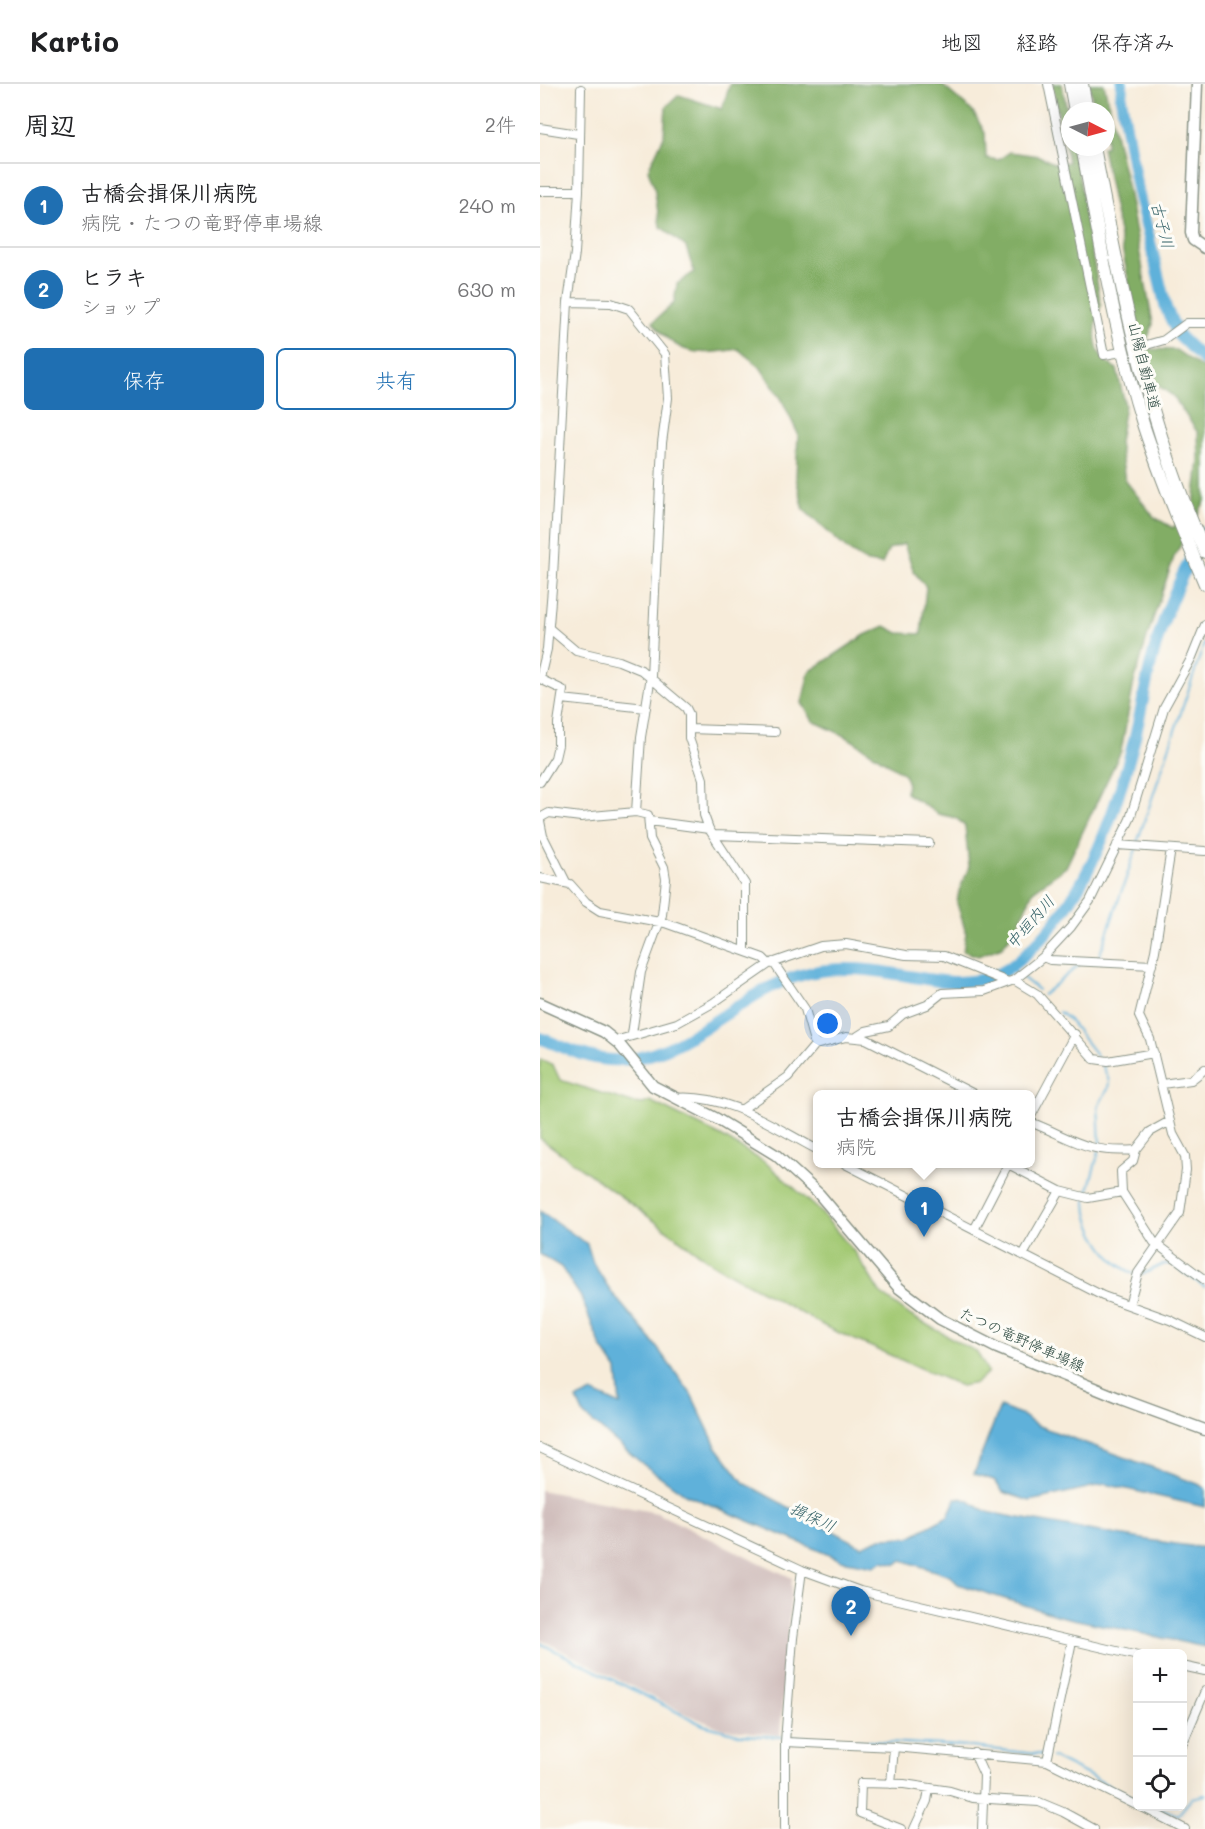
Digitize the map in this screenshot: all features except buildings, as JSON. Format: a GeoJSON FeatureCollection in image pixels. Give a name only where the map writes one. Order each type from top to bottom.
{"type":"FeatureCollection","features":[{"type":"Feature","properties":{"kind":"highway"},"geometry":{"type":"LineString","coordinates":[[1070,84],[1074,102]]}},
{"type":"Feature","properties":{"kind":"highway"},"geometry":{"type":"LineString","coordinates":[[1082,84],[1085,102]]}},
{"type":"Feature","properties":{"kind":"highway","name":"山陽自動車道"},"geometry":{"type":"LineString","coordinates":[[1084,156],[1128,368],[1144,425],[1183,532],[1205,584]]}},
{"type":"Feature","properties":{"kind":"highway","name":"山陽自動車道"},"geometry":{"type":"LineString","coordinates":[[1096,156],[1114,251],[1156,422],[1190,518],[1205,552]]}},
{"type":"Feature","properties":{"kind":"main road"},"geometry":{"type":"LineString","coordinates":[[1197,84],[1191,233],[1192,240],[1205,248]]}},
{"type":"Feature","properties":{"kind":"main road","name":"たつの竜野停車場線"},"geometry":{"type":"LineString","coordinates":[[540,1003],[589,1024],[617,1042],[653,1086],[717,1119],[776,1155],[819,1194],[899,1288],[940,1319],[1007,1352],[1121,1399],[1205,1430]]}},
{"type":"Feature","properties":{"kind":"street"},"geometry":{"type":"LineString","coordinates":[[1048,84],[1104,355],[1116,353]]}},
{"type":"Feature","properties":{"kind":"street"},"geometry":{"type":"LineString","coordinates":[[540,782],[557,751],[563,690],[540,679],[550,629],[568,302],[579,191],[581,89]]}},
{"type":"Feature","properties":{"kind":"street"},"geometry":{"type":"LineString","coordinates":[[540,128],[579,134]]}},
{"type":"Feature","properties":{"kind":"street"},"geometry":{"type":"LineString","coordinates":[[540,191],[579,191]]}},
{"type":"Feature","properties":{"kind":"street"},"geometry":{"type":"LineString","coordinates":[[568,302],[610,303],[629,309],[665,354],[668,398],[662,443],[651,676],[640,737],[636,812]]}},
{"type":"Feature","properties":{"kind":"street"},"geometry":{"type":"LineString","coordinates":[[1143,346],[1170,336],[1185,324],[1205,323]]}},
{"type":"Feature","properties":{"kind":"street"},"geometry":{"type":"LineString","coordinates":[[858,1036],[866,1031],[889,1026],[903,1014],[927,1005],[942,993],[984,991],[1009,980],[1043,957],[1082,912],[1137,802],[1164,708],[1192,657],[1205,625]]}},
{"type":"Feature","properties":{"kind":"street"},"geometry":{"type":"LineString","coordinates":[[550,629],[576,651],[620,661],[651,676],[686,708],[692,748],[703,779],[704,815],[711,832],[745,884],[747,909],[744,951]]}},
{"type":"Feature","properties":{"kind":"street"},"geometry":{"type":"LineString","coordinates":[[562,699],[646,708]]}},
{"type":"Feature","properties":{"kind":"street"},"geometry":{"type":"LineString","coordinates":[[689,729],[775,732]]}},
{"type":"Feature","properties":{"kind":"street"},"geometry":{"type":"LineString","coordinates":[[566,882],[543,836],[540,819],[549,813],[581,817],[636,812],[648,815],[650,839],[664,867],[666,879],[660,922],[641,972],[632,1034]]}},
{"type":"Feature","properties":{"kind":"street"},"geometry":{"type":"LineString","coordinates":[[649,821],[711,832],[929,843]]}},
{"type":"Feature","properties":{"kind":"street"},"geometry":{"type":"LineString","coordinates":[[1117,846],[1205,851]]}},
{"type":"Feature","properties":{"kind":"street"},"geometry":{"type":"LineString","coordinates":[[1129,1305],[1138,1275],[1180,1213],[1186,1178],[1185,1156],[1173,1134],[1154,1053],[1146,1028],[1138,1016],[1152,965],[1171,849]]}},
{"type":"Feature","properties":{"kind":"street"},"geometry":{"type":"LineString","coordinates":[[540,878],[566,882],[577,890],[586,902],[600,911],[660,922],[772,963],[796,993],[805,1009],[815,1045]]}},
{"type":"Feature","properties":{"kind":"street"},"geometry":{"type":"LineString","coordinates":[[617,1042],[632,1034],[666,1026],[692,1015],[772,963],[821,946],[846,944],[906,955],[944,956],[1009,980],[1037,994],[1100,1060],[1154,1053]]}},
{"type":"Feature","properties":{"kind":"street"},"geometry":{"type":"LineString","coordinates":[[1043,957],[1050,960],[1152,965]]}},
{"type":"Feature","properties":{"kind":"street"},"geometry":{"type":"LineString","coordinates":[[1035,1110],[1075,1034]]}},
{"type":"Feature","properties":{"kind":"street"},"geometry":{"type":"LineString","coordinates":[[741,1110],[788,1077],[815,1045],[846,1036],[858,1036],[964,1090]]}},
{"type":"Feature","properties":{"kind":"street"},"geometry":{"type":"LineString","coordinates":[[1162,1084],[1191,1080],[1205,1069]]}},
{"type":"Feature","properties":{"kind":"street"},"geometry":{"type":"LineString","coordinates":[[674,1098],[711,1098],[741,1110],[813,1147]]}},
{"type":"Feature","properties":{"kind":"street"},"geometry":{"type":"LineString","coordinates":[[1170,1121],[1149,1131],[1136,1150],[1133,1161],[1121,1172],[1122,1192],[1158,1246],[1205,1280]]}},
{"type":"Feature","properties":{"kind":"street"},"geometry":{"type":"LineString","coordinates":[[1035,1123],[1074,1143],[1099,1150],[1136,1150]]}},
{"type":"Feature","properties":{"kind":"street"},"geometry":{"type":"LineString","coordinates":[[853,1168],[1103,1296],[1170,1320],[1205,1337]]}},
{"type":"Feature","properties":{"kind":"street"},"geometry":{"type":"LineString","coordinates":[[974,1230],[1006,1168]]}},
{"type":"Feature","properties":{"kind":"street"},"geometry":{"type":"LineString","coordinates":[[1016,1168],[1060,1191],[1086,1198],[1122,1192]]}},
{"type":"Feature","properties":{"kind":"street"},"geometry":{"type":"LineString","coordinates":[[1023,1255],[1060,1191]]}},
{"type":"Feature","properties":{"kind":"street"},"geometry":{"type":"LineString","coordinates":[[540,1448],[802,1570],[860,1591],[1133,1655]]}},
{"type":"Feature","properties":{"kind":"street"},"geometry":{"type":"LineString","coordinates":[[785,1829],[785,1742],[793,1638],[802,1570]]}},
{"type":"Feature","properties":{"kind":"street"},"geometry":{"type":"LineString","coordinates":[[1047,1761],[1072,1641]]}},
{"type":"Feature","properties":{"kind":"street"},"geometry":{"type":"LineString","coordinates":[[1187,1667],[1205,1671]]}},
{"type":"Feature","properties":{"kind":"street"},"geometry":{"type":"LineString","coordinates":[[1187,1733],[1205,1691]]}},
{"type":"Feature","properties":{"kind":"street"},"geometry":{"type":"LineString","coordinates":[[785,1742],[894,1747],[1047,1761],[1133,1803]]}},
{"type":"Feature","properties":{"kind":"street"},"geometry":{"type":"LineString","coordinates":[[891,1784],[894,1747]]}},
{"type":"Feature","properties":{"kind":"street"},"geometry":{"type":"LineString","coordinates":[[974,1753],[984,1775],[982,1829]]}},
{"type":"Feature","properties":{"kind":"street"},"geometry":{"type":"LineString","coordinates":[[901,1829],[860,1813],[858,1806],[861,1783],[929,1788],[973,1798],[1039,1803],[1080,1825],[1094,1829]]}},
{"type":"Feature","properties":{"kind":"street"},"geometry":{"type":"LineString","coordinates":[[914,1829],[923,1812],[929,1788]]}},
{"type":"Feature","properties":{"kind":"street"},"geometry":{"type":"LineString","coordinates":[[1151,1811],[1185,1829]]}},
{"type":"Feature","properties":{"kind":"street"},"geometry":{"type":"LineString","coordinates":[[1163,1816],[1164,1811]]}},
{"type":"Feature","properties":{"kind":"shaded area"},"geometry":{"type":"Polygon","coordinates":[[[540,1490],[657,1513],[792,1578],[780,1735],[724,1729],[686,1714],[540,1639],[540,1490]]]}},
{"type":"Feature","properties":{"kind":"green space"},"geometry":{"type":"Polygon","coordinates":[[[730,84],[941,84],[973,112],[985,133],[986,158],[998,160],[1010,152],[1039,156],[1055,164],[1068,162],[1067,156],[1076,156],[1101,305],[1096,323],[1096,341],[1102,357],[1117,369],[1125,405],[1119,442],[1125,480],[1154,517],[1173,528],[1194,505],[1199,460],[1198,433],[1173,396],[1156,384],[1137,323],[1104,156],[1115,156],[1115,132],[1153,324],[1147,340],[1150,349],[1176,350],[1205,370],[1205,501],[1174,557],[1150,628],[1134,682],[1121,751],[1066,867],[1033,891],[1017,928],[1002,947],[978,956],[963,951],[966,933],[957,903],[959,891],[969,867],[965,826],[956,818],[938,814],[906,793],[907,781],[903,773],[847,737],[813,721],[802,703],[809,672],[865,635],[885,626],[898,633],[921,634],[926,587],[914,572],[904,544],[889,549],[882,564],[867,562],[849,551],[804,510],[796,478],[798,434],[781,398],[760,367],[738,349],[701,352],[681,348],[671,342],[653,322],[674,303],[677,284],[694,272],[686,247],[660,226],[654,186],[648,170],[664,136],[666,107],[679,95],[722,109],[730,84]]]}},
{"type":"Feature","properties":{"kind":"green space"},"geometry":{"type":"Polygon","coordinates":[[[1052,84],[1062,84],[1065,102],[1061,102],[1061,128],[1052,84]]]}},
{"type":"Feature","properties":{"kind":"green space"},"geometry":{"type":"Polygon","coordinates":[[[1089,84],[1104,84],[1108,102],[1093,102],[1089,84]]]}},
{"type":"Feature","properties":{"kind":"green space"},"geometry":{"type":"Polygon","coordinates":[[[540,1059],[553,1065],[560,1080],[632,1103],[643,1104],[650,1101],[721,1136],[766,1163],[818,1209],[856,1254],[880,1293],[911,1316],[977,1352],[988,1372],[976,1383],[961,1386],[828,1328],[715,1265],[540,1138],[540,1059]]]}},
{"type":"Feature","properties":{"kind":"water"},"geometry":{"type":"Polygon","coordinates":[[[540,1211],[587,1244],[593,1263],[612,1293],[650,1338],[691,1394],[716,1446],[744,1483],[861,1546],[881,1538],[910,1537],[948,1516],[956,1498],[961,1498],[987,1512],[1205,1548],[1205,1647],[1059,1616],[958,1584],[950,1576],[902,1560],[897,1564],[883,1561],[874,1566],[841,1560],[685,1494],[644,1465],[584,1415],[577,1399],[592,1392],[620,1405],[617,1370],[601,1347],[581,1297],[561,1267],[540,1254],[540,1211]]]}},
{"type":"Feature","properties":{"kind":"water"},"geometry":{"type":"Polygon","coordinates":[[[1000,1407],[1023,1416],[1036,1425],[1198,1484],[1205,1488],[1205,1507],[1105,1484],[1030,1501],[1003,1492],[994,1480],[974,1474],[1000,1407]]]}},
{"type":"Feature","properties":{"kind":"waterway","name":"古子川"},"geometry":{"type":"LineString","coordinates":[[1122,84],[1121,98],[1136,184],[1166,308],[1178,335],[1205,361]]}},
{"type":"Feature","properties":{"kind":"waterway","name":"中垣内川"},"geometry":{"type":"LineString","coordinates":[[540,1038],[593,1058],[628,1060],[653,1054],[678,1043],[774,986],[810,973],[834,969],[859,969],[957,982],[981,980],[1011,967],[1055,923],[1071,900],[1098,850],[1127,768],[1160,630],[1177,587],[1205,532]]}},
{"type":"Feature","properties":{"kind":"waterway"},"geometry":{"type":"LineString","coordinates":[[1137,843],[1205,641]]}},
{"type":"Feature","properties":{"kind":"waterway"},"geometry":{"type":"LineString","coordinates":[[1098,960],[1136,849]]}},
{"type":"Feature","properties":{"kind":"waterway"},"geometry":{"type":"LineString","coordinates":[[1043,995],[1079,965]]}},
{"type":"Feature","properties":{"kind":"waterway"},"geometry":{"type":"LineString","coordinates":[[1009,969],[1017,974]]}},
{"type":"Feature","properties":{"kind":"waterway"},"geometry":{"type":"LineString","coordinates":[[1022,977],[1038,990]]}},
{"type":"Feature","properties":{"kind":"waterway"},"geometry":{"type":"LineString","coordinates":[[1059,1012],[1069,1020],[1098,1057]]}},
{"type":"Feature","properties":{"kind":"waterway"},"geometry":{"type":"LineString","coordinates":[[1100,1145],[1098,1106],[1108,1089],[1109,1081],[1101,1062]]}},
{"type":"Feature","properties":{"kind":"waterway"},"geometry":{"type":"LineString","coordinates":[[1087,1194],[1099,1151]]}},
{"type":"Feature","properties":{"kind":"waterway"},"geometry":{"type":"LineString","coordinates":[[1086,1200],[1090,1222],[1100,1244],[1116,1262],[1135,1274]]}},
{"type":"Feature","properties":{"kind":"waterway"},"geometry":{"type":"LineString","coordinates":[[1141,1275],[1164,1264],[1172,1264],[1205,1287]]}},
{"type":"Feature","properties":{"kind":"waterway"},"geometry":{"type":"LineString","coordinates":[[540,1643],[703,1725],[741,1735],[783,1737]]}},
{"type":"Feature","properties":{"kind":"waterway"},"geometry":{"type":"LineString","coordinates":[[789,1737],[962,1746],[1046,1755]]}},
{"type":"Feature","properties":{"kind":"waterway"},"geometry":{"type":"LineString","coordinates":[[1052,1757],[1133,1798]]}},
{"type":"Feature","properties":{"kind":"waterway"},"geometry":{"type":"LineString","coordinates":[[1187,1804],[1192,1798],[1205,1795]]}},
{"type":"Feature","properties":{"kind":"waterway"},"geometry":{"type":"LineString","coordinates":[[1167,1811],[1178,1815],[1181,1811]]}},
{"type":"Feature","properties":{"kind":"place","name":"古橋会揖保川病院"},"geometry":{"type":"Point","coordinates":[924,1237]}},
{"type":"Feature","properties":{"kind":"place","name":"ヒラキ"},"geometry":{"type":"Point","coordinates":[851,1636]}},
{"type":"Feature","properties":{"kind":"water label","name":"揖保川"},"geometry":{"type":"Point","coordinates":[813,1517]}}]}
